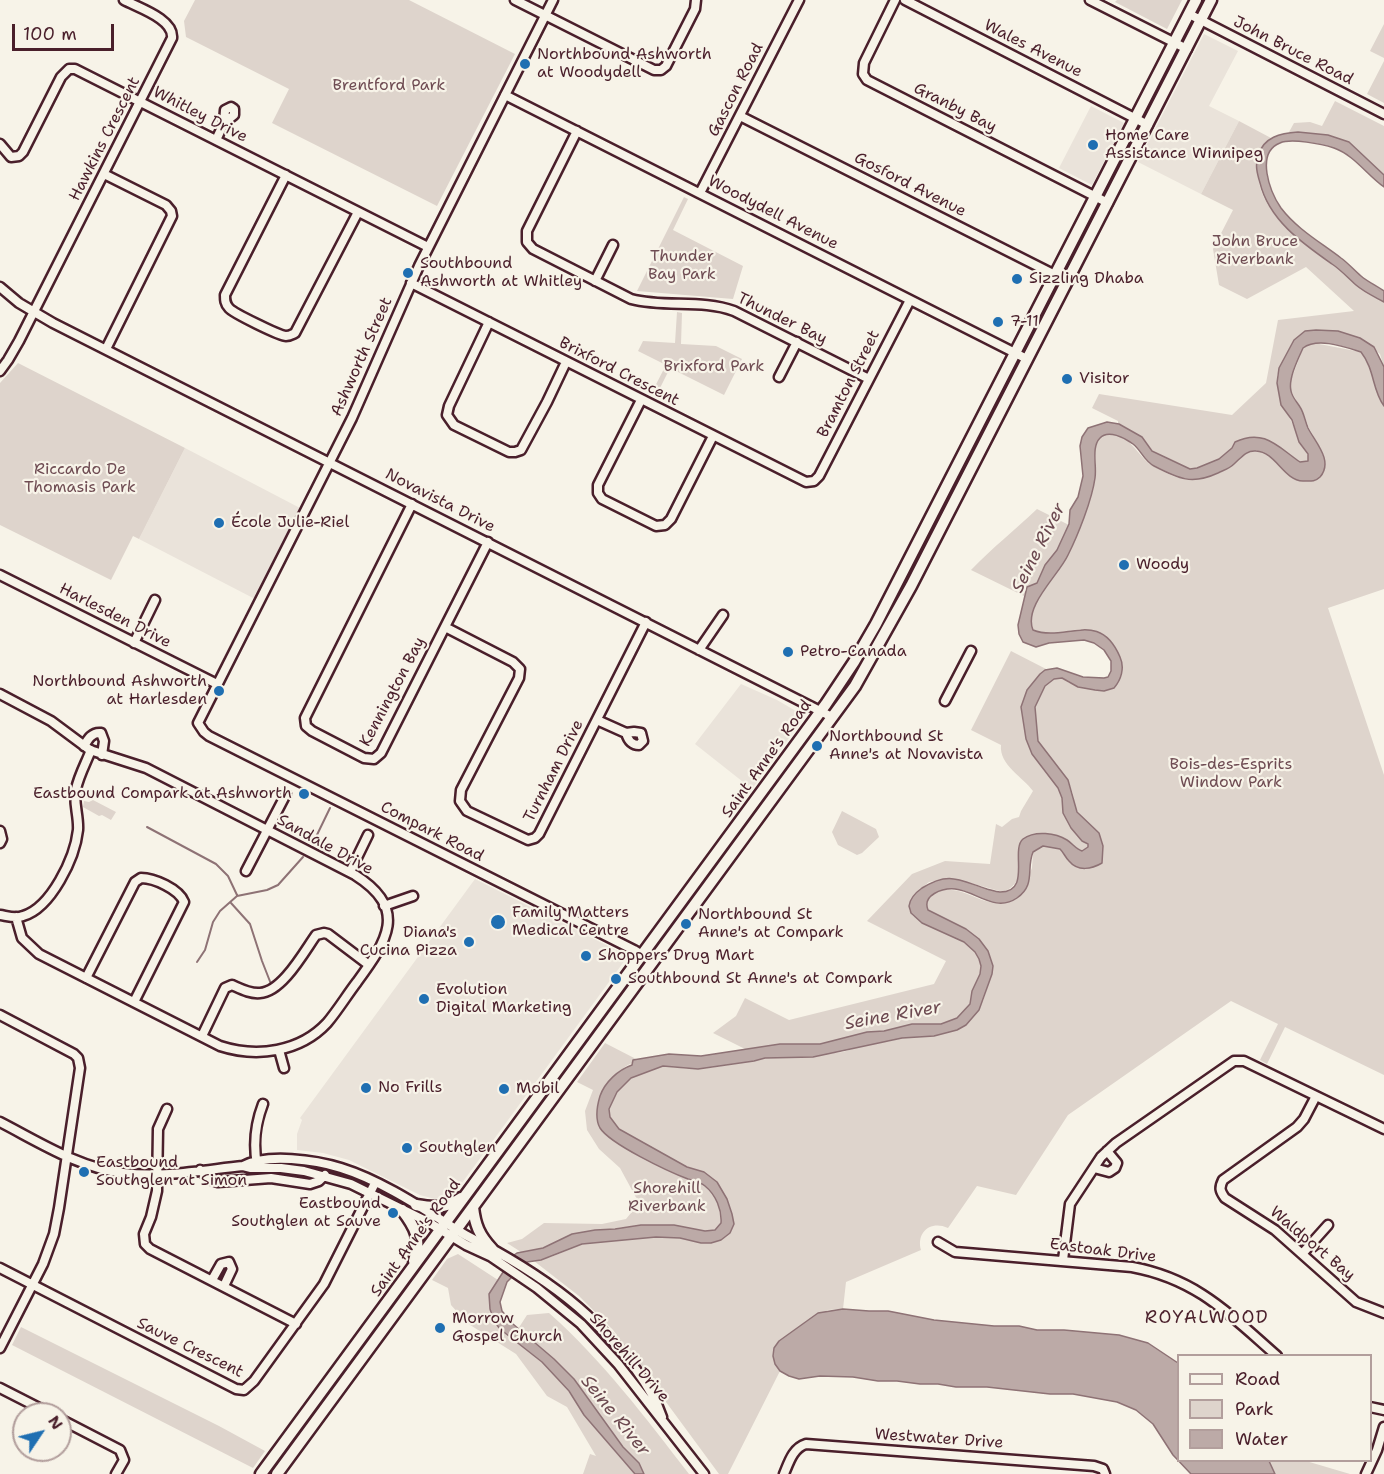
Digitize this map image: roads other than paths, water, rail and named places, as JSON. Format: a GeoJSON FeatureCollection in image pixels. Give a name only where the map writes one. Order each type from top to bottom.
{"type":"FeatureCollection","features":[{"type":"Feature","properties":{"kind":"main road","name":"Saint Anne's Road"},"geometry":{"type":"LineString","coordinates":[[261,1474],[844,678],[876,624],[1196,0]]}},
{"type":"Feature","properties":{"kind":"main road","name":"Saint Anne's Road"},"geometry":{"type":"LineString","coordinates":[[277,1474],[855,686],[886,633],[1211,0]]}},
{"type":"Feature","properties":{"kind":"main road"},"geometry":{"type":"LineString","coordinates":[[1097,194],[1109,200]]}},
{"type":"Feature","properties":{"kind":"main road"},"geometry":{"type":"LineString","coordinates":[[790,752],[796,766]]}},
{"type":"Feature","properties":{"kind":"main road"},"geometry":{"type":"LineString","coordinates":[[416,1205],[440,1208],[466,1195]]}},
{"type":"Feature","properties":{"kind":"main road"},"geometry":{"type":"LineString","coordinates":[[473,1207],[475,1224],[492,1251]]}},
{"type":"Feature","properties":{"kind":"main road"},"geometry":{"type":"LineString","coordinates":[[402,1210],[418,1237],[417,1251],[409,1272]]}},
{"type":"Feature","properties":{"kind":"street","name":"Hawkins Crescent"},"geometry":{"type":"LineString","coordinates":[[0,371],[11,356],[34,312],[172,38],[173,33],[167,22],[124,0]]}},
{"type":"Feature","properties":{"kind":"street"},"geometry":{"type":"LineString","coordinates":[[515,0],[654,70],[661,70],[666,66],[695,9],[696,0]]}},
{"type":"Feature","properties":{"kind":"street","name":"Ashworth Street"},"geometry":{"type":"LineString","coordinates":[[199,726],[199,719],[352,418],[428,247],[553,0]]}},
{"type":"Feature","properties":{"kind":"street","name":"Gascon Road"},"geometry":{"type":"LineString","coordinates":[[700,193],[800,0]]}},
{"type":"Feature","properties":{"kind":"street","name":"Granby Bay"},"geometry":{"type":"LineString","coordinates":[[896,0],[864,63],[863,74],[867,80],[1097,194]]}},
{"type":"Feature","properties":{"kind":"street","name":"Wales Avenue"},"geometry":{"type":"LineString","coordinates":[[905,0],[1148,125]]}},
{"type":"Feature","properties":{"kind":"street"},"geometry":{"type":"LineString","coordinates":[[1090,0],[1187,50]]}},
{"type":"Feature","properties":{"kind":"street","name":"John Bruce Road"},"geometry":{"type":"LineString","coordinates":[[1189,14],[1384,114]]}},
{"type":"Feature","properties":{"kind":"street","name":"Whitley Drive"},"geometry":{"type":"LineString","coordinates":[[0,144],[11,157],[19,156],[61,77],[69,69],[80,71],[428,247]]}},
{"type":"Feature","properties":{"kind":"street","name":"Woodydell Avenue"},"geometry":{"type":"LineString","coordinates":[[505,95],[1027,359]]}},
{"type":"Feature","properties":{"kind":"street","name":"Gosford Avenue"},"geometry":{"type":"LineString","coordinates":[[740,116],[1067,281]]}},
{"type":"Feature","properties":{"kind":"street"},"geometry":{"type":"LineString","coordinates":[[216,140],[224,123]]}},
{"type":"Feature","properties":{"kind":"street","name":"Thunder Bay"},"geometry":{"type":"LineString","coordinates":[[577,131],[529,226],[526,239],[533,249],[626,297],[727,308],[869,379]]}},
{"type":"Feature","properties":{"kind":"street"},"geometry":{"type":"LineString","coordinates":[[104,174],[166,206],[172,216],[106,349]]}},
{"type":"Feature","properties":{"kind":"street"},"geometry":{"type":"LineString","coordinates":[[286,175],[225,295],[228,308],[247,318],[281,335],[290,336],[295,333],[358,212]]}},
{"type":"Feature","properties":{"kind":"street"},"geometry":{"type":"LineString","coordinates":[[595,281],[613,245]]}},
{"type":"Feature","properties":{"kind":"street","name":"Brixford Crescent"},"geometry":{"type":"LineString","coordinates":[[411,283],[803,482],[813,481]]}},
{"type":"Feature","properties":{"kind":"street","name":"Novavista Drive"},"geometry":{"type":"LineString","coordinates":[[0,287],[34,312],[832,717]]}},
{"type":"Feature","properties":{"kind":"street","name":"Bramton Street"},"geometry":{"type":"LineString","coordinates":[[813,481],[819,476],[910,300]]}},
{"type":"Feature","properties":{"kind":"street"},"geometry":{"type":"LineString","coordinates":[[489,322],[449,406],[447,415],[454,425],[509,452],[521,450],[566,362]]}},
{"type":"Feature","properties":{"kind":"street"},"geometry":{"type":"LineString","coordinates":[[779,377],[796,342]]}},
{"type":"Feature","properties":{"kind":"street"},"geometry":{"type":"LineString","coordinates":[[641,400],[598,485],[598,493],[602,499],[656,526],[664,525],[671,519],[713,436]]}},
{"type":"Feature","properties":{"kind":"street","name":"Kennington Bay"},"geometry":{"type":"LineString","coordinates":[[412,504],[306,715],[305,721],[309,729],[364,758],[371,760],[377,758],[488,542]]}},
{"type":"Feature","properties":{"kind":"street","name":"Harlesden Drive"},"geometry":{"type":"LineString","coordinates":[[0,575],[217,684]]}},
{"type":"Feature","properties":{"kind":"street"},"geometry":{"type":"LineString","coordinates":[[134,642],[155,600]]}},
{"type":"Feature","properties":{"kind":"street"},"geometry":{"type":"LineString","coordinates":[[699,650],[723,615]]}},
{"type":"Feature","properties":{"kind":"street","name":"Turnham Drive"},"geometry":{"type":"LineString","coordinates":[[445,627],[513,662],[520,669],[519,678],[461,790],[460,801],[467,810],[525,839],[535,838],[539,834],[646,622]]}},
{"type":"Feature","properties":{"kind":"street"},"geometry":{"type":"LineString","coordinates":[[945,701],[971,651]]}},
{"type":"Feature","properties":{"kind":"street","name":"Sandale Drive"},"geometry":{"type":"LineString","coordinates":[[0,694],[51,721],[87,748],[102,755],[146,768],[350,872],[376,891],[384,906]]}},
{"type":"Feature","properties":{"kind":"street"},"geometry":{"type":"LineString","coordinates":[[597,720],[626,733]]}},
{"type":"Feature","properties":{"kind":"street","name":"Compark Road"},"geometry":{"type":"LineString","coordinates":[[199,726],[209,736],[642,954],[653,962]]}},
{"type":"Feature","properties":{"kind":"street"},"geometry":{"type":"LineString","coordinates":[[0,915],[16,917],[30,913],[46,900],[69,859],[76,841],[78,830],[76,791],[87,748],[94,733],[101,733],[104,741],[102,755]]}},
{"type":"Feature","properties":{"kind":"street"},"geometry":{"type":"LineString","coordinates":[[246,871],[286,794]]}},
{"type":"Feature","properties":{"kind":"street"},"geometry":{"type":"LineString","coordinates":[[0,831],[2,835],[0,843]]}},
{"type":"Feature","properties":{"kind":"street"},"geometry":{"type":"LineString","coordinates":[[350,872],[368,835]]}},
{"type":"Feature","properties":{"kind":"street"},"geometry":{"type":"LineString","coordinates":[[86,978],[135,882],[141,878],[152,880],[180,894],[184,902],[134,1002]]}},
{"type":"Feature","properties":{"kind":"street"},"geometry":{"type":"LineString","coordinates":[[16,917],[20,932],[32,950],[202,1036],[231,1049],[253,1052],[279,1050],[306,1039],[326,1024],[385,940],[388,924],[384,906],[412,896]]}},
{"type":"Feature","properties":{"kind":"street"},"geometry":{"type":"LineString","coordinates":[[202,1036],[225,988],[232,985],[254,993],[270,990],[284,979],[316,935],[320,933],[328,934],[369,965]]}},
{"type":"Feature","properties":{"kind":"street"},"geometry":{"type":"LineString","coordinates":[[0,1015],[74,1053],[78,1058],[80,1068],[54,1234],[43,1264],[0,1348]]}},
{"type":"Feature","properties":{"kind":"street"},"geometry":{"type":"LineString","coordinates":[[279,1050],[284,1068]]}},
{"type":"Feature","properties":{"kind":"street"},"geometry":{"type":"LineString","coordinates":[[1063,1260],[1070,1204],[1107,1151],[1234,1061],[1244,1061],[1384,1129]]}},
{"type":"Feature","properties":{"kind":"street","name":"Waldport Bay"},"geometry":{"type":"LineString","coordinates":[[1316,1096],[1297,1127],[1223,1180],[1220,1192],[1225,1198],[1258,1218],[1356,1302],[1384,1313]]}},
{"type":"Feature","properties":{"kind":"street"},"geometry":{"type":"LineString","coordinates":[[257,1165],[254,1150],[255,1131],[263,1104]]}},
{"type":"Feature","properties":{"kind":"street"},"geometry":{"type":"LineString","coordinates":[[167,1109],[158,1129],[157,1191],[144,1234],[145,1244],[148,1248],[296,1324]]}},
{"type":"Feature","properties":{"kind":"street"},"geometry":{"type":"LineString","coordinates":[[0,1122],[68,1156],[124,1174],[156,1174],[257,1165],[281,1159],[313,1162],[340,1168],[416,1205],[443,1226]]}},
{"type":"Feature","properties":{"kind":"street"},"geometry":{"type":"LineString","coordinates":[[1094,1168],[1110,1172],[1115,1168],[1117,1163],[1107,1151]]}},
{"type":"Feature","properties":{"kind":"street"},"geometry":{"type":"LineString","coordinates":[[257,1165],[304,1170],[325,1175],[351,1184],[402,1210],[443,1226]]}},
{"type":"Feature","properties":{"kind":"street"},"geometry":{"type":"LineString","coordinates":[[200,1170],[209,1179],[218,1182],[271,1178],[310,1184],[319,1181],[325,1175]]}},
{"type":"Feature","properties":{"kind":"street","name":"Sauve Crescent"},"geometry":{"type":"LineString","coordinates":[[0,1268],[236,1389],[244,1390],[251,1385],[324,1284],[375,1184]]}},
{"type":"Feature","properties":{"kind":"street"},"geometry":{"type":"LineString","coordinates":[[1302,1254],[1328,1225]]}},
{"type":"Feature","properties":{"kind":"street","name":"Shorehill Drive"},"geometry":{"type":"LineString","coordinates":[[443,1226],[492,1251],[587,1315],[625,1357],[657,1400],[663,1420],[704,1474]]}},
{"type":"Feature","properties":{"kind":"street","name":"Eastoak Drive"},"geometry":{"type":"LineString","coordinates":[[938,1242],[956,1252],[1063,1260],[1158,1272],[1180,1281],[1223,1308],[1275,1354]]}},
{"type":"Feature","properties":{"kind":"street"},"geometry":{"type":"LineString","coordinates":[[212,1280],[221,1264],[229,1262],[232,1269],[224,1286]]}},
{"type":"Feature","properties":{"kind":"street"},"geometry":{"type":"LineString","coordinates":[[0,1388],[27,1402]]}},
{"type":"Feature","properties":{"kind":"street"},"geometry":{"type":"LineString","coordinates":[[72,1425],[122,1451],[124,1462],[116,1474]]}},
{"type":"Feature","properties":{"kind":"street"},"geometry":{"type":"LineString","coordinates":[[1367,1474],[1384,1427]]}},
{"type":"Feature","properties":{"kind":"street","name":"Westwater Drive"},"geometry":{"type":"LineString","coordinates":[[784,1474],[793,1454],[799,1446],[806,1444],[1094,1466],[1103,1469],[1105,1474]]}},
{"type":"Feature","properties":{"kind":"water"},"geometry":{"type":"Polygon","coordinates":[[[1298,132],[1328,135],[1349,142],[1384,175],[1384,187],[1341,151],[1299,141],[1280,143],[1272,148],[1266,164],[1269,183],[1287,216],[1364,278],[1384,291],[1384,302],[1359,288],[1298,239],[1279,219],[1264,196],[1257,169],[1260,150],[1273,137],[1298,132]]]}},
{"type":"Feature","properties":{"kind":"water","name":"Seine River"},"geometry":{"type":"Polygon","coordinates":[[[1305,331],[1338,331],[1360,338],[1374,347],[1384,367],[1384,406],[1377,393],[1369,366],[1361,352],[1324,343],[1316,343],[1303,348],[1290,386],[1292,395],[1324,458],[1324,471],[1316,480],[1296,479],[1269,456],[1256,451],[1246,453],[1230,467],[1209,477],[1186,479],[1151,464],[1136,446],[1121,437],[1107,434],[1097,442],[1095,478],[1084,517],[1064,563],[1037,601],[1031,621],[1033,630],[1045,633],[1092,630],[1102,634],[1112,642],[1120,657],[1122,674],[1114,688],[1104,691],[1095,690],[1078,687],[1062,678],[1054,679],[1045,686],[1035,707],[1038,741],[1068,780],[1077,812],[1099,833],[1103,846],[1102,863],[1090,868],[1077,867],[1060,849],[1043,846],[1033,852],[1027,888],[1009,902],[993,902],[955,889],[939,891],[930,896],[928,910],[966,929],[979,939],[988,951],[993,966],[979,1010],[966,1025],[957,1030],[934,1036],[902,1038],[813,1057],[765,1058],[698,1069],[663,1066],[631,1078],[617,1092],[609,1109],[610,1117],[619,1129],[687,1167],[704,1172],[717,1182],[727,1199],[732,1214],[734,1224],[730,1233],[721,1240],[711,1243],[656,1237],[582,1244],[541,1260],[527,1262],[507,1282],[500,1302],[502,1311],[513,1324],[574,1379],[623,1447],[639,1463],[644,1474],[635,1474],[584,1415],[569,1391],[542,1362],[500,1329],[490,1309],[489,1294],[517,1253],[543,1248],[572,1234],[595,1230],[641,1225],[674,1225],[705,1231],[715,1230],[721,1223],[718,1203],[705,1186],[641,1157],[615,1142],[600,1128],[597,1121],[597,1108],[605,1086],[617,1073],[632,1065],[633,1060],[669,1054],[701,1056],[780,1044],[820,1044],[867,1032],[884,1031],[912,1024],[941,1024],[957,1018],[970,1004],[972,991],[980,974],[979,959],[964,942],[922,923],[911,913],[909,906],[913,896],[931,883],[947,878],[961,880],[997,892],[1010,890],[1018,878],[1020,844],[1023,839],[1033,834],[1057,836],[1082,851],[1088,847],[1088,844],[1082,841],[1071,828],[1063,813],[1062,798],[1058,788],[1032,754],[1026,739],[1021,707],[1027,690],[1045,670],[1057,668],[1083,677],[1104,678],[1108,677],[1111,671],[1111,661],[1104,650],[1084,640],[1049,643],[1036,647],[1023,642],[1018,625],[1027,587],[1037,583],[1045,565],[1057,550],[1069,524],[1070,510],[1078,497],[1083,476],[1080,446],[1082,437],[1088,428],[1107,422],[1119,424],[1142,437],[1152,451],[1190,469],[1219,459],[1232,448],[1235,442],[1254,437],[1270,441],[1300,462],[1308,461],[1308,454],[1299,442],[1292,420],[1281,405],[1277,383],[1279,368],[1294,340],[1305,331]]]}},
{"type":"Feature","properties":{"kind":"water"},"geometry":{"type":"Polygon","coordinates":[[[843,1309],[888,1311],[934,1320],[1119,1335],[1148,1343],[1177,1362],[1177,1459],[1153,1424],[1136,1410],[1117,1402],[1073,1394],[1050,1394],[987,1387],[956,1387],[853,1377],[820,1376],[799,1379],[789,1376],[780,1371],[775,1364],[774,1348],[779,1341],[818,1313],[843,1309]]]}},
{"type":"Feature","properties":{"kind":"water"},"geometry":{"type":"Polygon","coordinates":[[[1180,1462],[1269,1462],[1275,1474],[1191,1474],[1180,1462]]]}},
{"type":"Feature","properties":{"kind":"waterway"},"geometry":{"type":"LineString","coordinates":[[314,841],[330,808]]}},
{"type":"Feature","properties":{"kind":"waterway"},"geometry":{"type":"LineString","coordinates":[[147,827],[216,864],[228,876],[237,895]]}},
{"type":"Feature","properties":{"kind":"waterway"},"geometry":{"type":"LineString","coordinates":[[197,962],[205,950],[213,922],[220,911],[237,896],[267,890],[278,885],[303,857]]}},
{"type":"Feature","properties":{"kind":"waterway"},"geometry":{"type":"LineString","coordinates":[[231,903],[250,924],[271,984]]}},
{"type":"Feature","properties":{"kind":"place","name":"Northbound Ashworth at Woodydell"},"geometry":{"type":"Point","coordinates":[525,64]}},
{"type":"Feature","properties":{"kind":"place","name":"Home Care Assistance Winnipeg"},"geometry":{"type":"Point","coordinates":[1093,145]}},
{"type":"Feature","properties":{"kind":"place","name":"Southbound Ashworth at Whitley"},"geometry":{"type":"Point","coordinates":[408,273]}},
{"type":"Feature","properties":{"kind":"place","name":"Sizzling Dhaba"},"geometry":{"type":"Point","coordinates":[1017,279]}},
{"type":"Feature","properties":{"kind":"place","name":"7-11"},"geometry":{"type":"Point","coordinates":[998,322]}},
{"type":"Feature","properties":{"kind":"place","name":"Visitor"},"geometry":{"type":"Point","coordinates":[1067,379]}},
{"type":"Feature","properties":{"kind":"place","name":"École Julie-Riel"},"geometry":{"type":"Point","coordinates":[219,523]}},
{"type":"Feature","properties":{"kind":"place","name":"Woody"},"geometry":{"type":"Point","coordinates":[1124,565]}},
{"type":"Feature","properties":{"kind":"place","name":"Petro-Canada"},"geometry":{"type":"Point","coordinates":[788,652]}},
{"type":"Feature","properties":{"kind":"place","name":"Northbound Ashworth at Harlesden"},"geometry":{"type":"Point","coordinates":[219,691]}},
{"type":"Feature","properties":{"kind":"place","name":"Northbound St Anne's at Novavista"},"geometry":{"type":"Point","coordinates":[817,746]}},
{"type":"Feature","properties":{"kind":"place","name":"Eastbound Compark at Ashworth"},"geometry":{"type":"Point","coordinates":[304,794]}},
{"type":"Feature","properties":{"kind":"place","name":"Family Matters Medical Centre"},"geometry":{"type":"Point","coordinates":[498,922]}},
{"type":"Feature","properties":{"kind":"place","name":"Northbound St Anne's at Compark"},"geometry":{"type":"Point","coordinates":[686,924]}},
{"type":"Feature","properties":{"kind":"place","name":"Diana's Cucina Pizza"},"geometry":{"type":"Point","coordinates":[469,942]}},
{"type":"Feature","properties":{"kind":"place","name":"Shoppers Drug Mart"},"geometry":{"type":"Point","coordinates":[586,956]}},
{"type":"Feature","properties":{"kind":"place","name":"Southbound St Anne's at Compark"},"geometry":{"type":"Point","coordinates":[616,979]}},
{"type":"Feature","properties":{"kind":"place","name":"Evolution Digital Marketing"},"geometry":{"type":"Point","coordinates":[424,999]}},
{"type":"Feature","properties":{"kind":"place","name":"No Frills"},"geometry":{"type":"Point","coordinates":[366,1088]}},
{"type":"Feature","properties":{"kind":"place","name":"Mobil"},"geometry":{"type":"Point","coordinates":[504,1089]}},
{"type":"Feature","properties":{"kind":"place","name":"Southglen"},"geometry":{"type":"Point","coordinates":[407,1148]}},
{"type":"Feature","properties":{"kind":"place","name":"Eastbound Southglen at Simon"},"geometry":{"type":"Point","coordinates":[84,1172]}},
{"type":"Feature","properties":{"kind":"place","name":"Eastbound Southglen at Sauve"},"geometry":{"type":"Point","coordinates":[393,1213]}},
{"type":"Feature","properties":{"kind":"place","name":"Morrow Gospel Church"},"geometry":{"type":"Point","coordinates":[440,1328]}},
{"type":"Feature","properties":{"kind":"district","name":"ROYALWOOD"},"geometry":{"type":"Point","coordinates":[1207,1318]}},
{"type":"Feature","properties":{"kind":"park label","name":"Brentford Park"},"geometry":{"type":"Point","coordinates":[389,86]}},
{"type":"Feature","properties":{"kind":"park label","name":"John Bruce Riverbank"},"geometry":{"type":"Point","coordinates":[1255,251]}},
{"type":"Feature","properties":{"kind":"park label","name":"Thunder Bay Park"},"geometry":{"type":"Point","coordinates":[682,266]}},
{"type":"Feature","properties":{"kind":"park label","name":"Brixford Park"},"geometry":{"type":"Point","coordinates":[714,367]}},
{"type":"Feature","properties":{"kind":"park label","name":"Riccardo De Thomasis Park"},"geometry":{"type":"Point","coordinates":[80,479]}},
{"type":"Feature","properties":{"kind":"park label","name":"Bois-des-Esprits Window Park"},"geometry":{"type":"Point","coordinates":[1231,774]}},
{"type":"Feature","properties":{"kind":"park label","name":"Shorehill Riverbank"},"geometry":{"type":"Point","coordinates":[667,1198]}}]}
